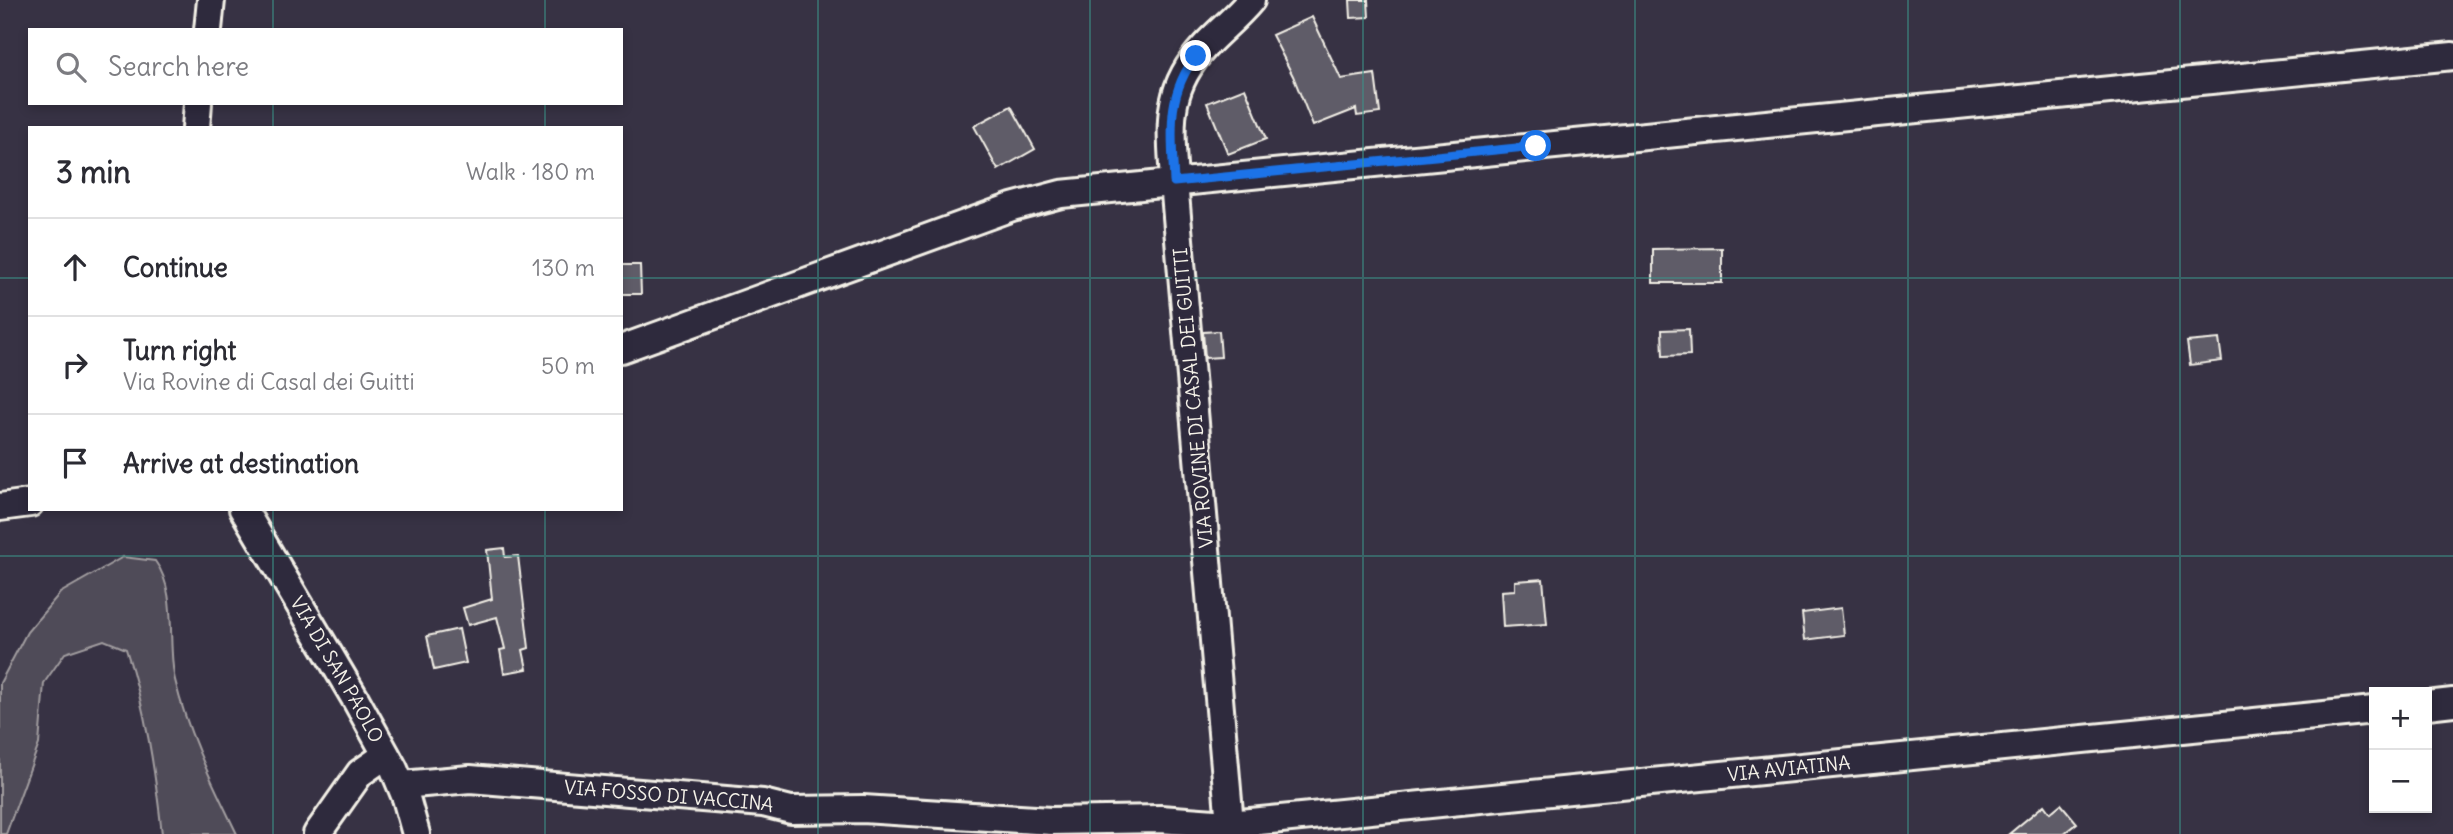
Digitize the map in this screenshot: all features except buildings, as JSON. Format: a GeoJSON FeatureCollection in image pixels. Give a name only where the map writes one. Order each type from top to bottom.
{"type":"FeatureCollection","features":[{"type":"Feature","properties":{"kind":"street"},"geometry":{"type":"LineString","coordinates":[[208,28],[211,0]]}},
{"type":"Feature","properties":{"kind":"street","name":"VIA ROVINE DI CASAL DEI GUITTI"},"geometry":{"type":"LineString","coordinates":[[1219,829],[1174,182],[1172,116],[1177,86],[1184,72],[1196,56],[1251,0]]}},
{"type":"Feature","properties":{"kind":"street"},"geometry":{"type":"LineString","coordinates":[[623,348],[1012,206],[1073,192],[2453,56]]}},
{"type":"Feature","properties":{"kind":"street"},"geometry":{"type":"LineString","coordinates":[[196,126],[198,105]]}},
{"type":"Feature","properties":{"kind":"street"},"geometry":{"type":"LineString","coordinates":[[0,507],[28,503]]}},
{"type":"Feature","properties":{"kind":"street","name":"VIA DI SAN PAOLO"},"geometry":{"type":"LineString","coordinates":[[244,511],[386,755],[402,786],[416,834]]}},
{"type":"Feature","properties":{"kind":"street"},"geometry":{"type":"LineString","coordinates":[[2432,704],[2453,702]]}},
{"type":"Feature","properties":{"kind":"street","name":"VIA AVIATINA"},"geometry":{"type":"LineString","coordinates":[[1219,829],[2369,711]]}},
{"type":"Feature","properties":{"kind":"street"},"geometry":{"type":"LineString","coordinates":[[317,834],[360,773],[386,755]]}},
{"type":"Feature","properties":{"kind":"street","name":"VIA FOSSO DI VACCINA"},"geometry":{"type":"LineString","coordinates":[[402,786],[470,779],[763,803],[791,810],[863,809],[1051,821],[1150,819],[1219,829]]}},
{"type":"Feature","properties":{"kind":"shaded area"},"geometry":{"type":"Polygon","coordinates":[[[123,557],[155,561],[162,573],[167,587],[173,666],[180,700],[202,759],[237,834],[162,834],[149,741],[133,672],[126,649],[104,640],[65,653],[44,683],[39,744],[6,834],[0,834],[0,683],[27,632],[60,593],[123,557]]]}},
{"type":"Feature","properties":{"kind":"route"},"geometry":{"type":"LineString","coordinates":[[1196,56],[1177,86],[1174,100],[1174,182],[1536,146]]}}]}
